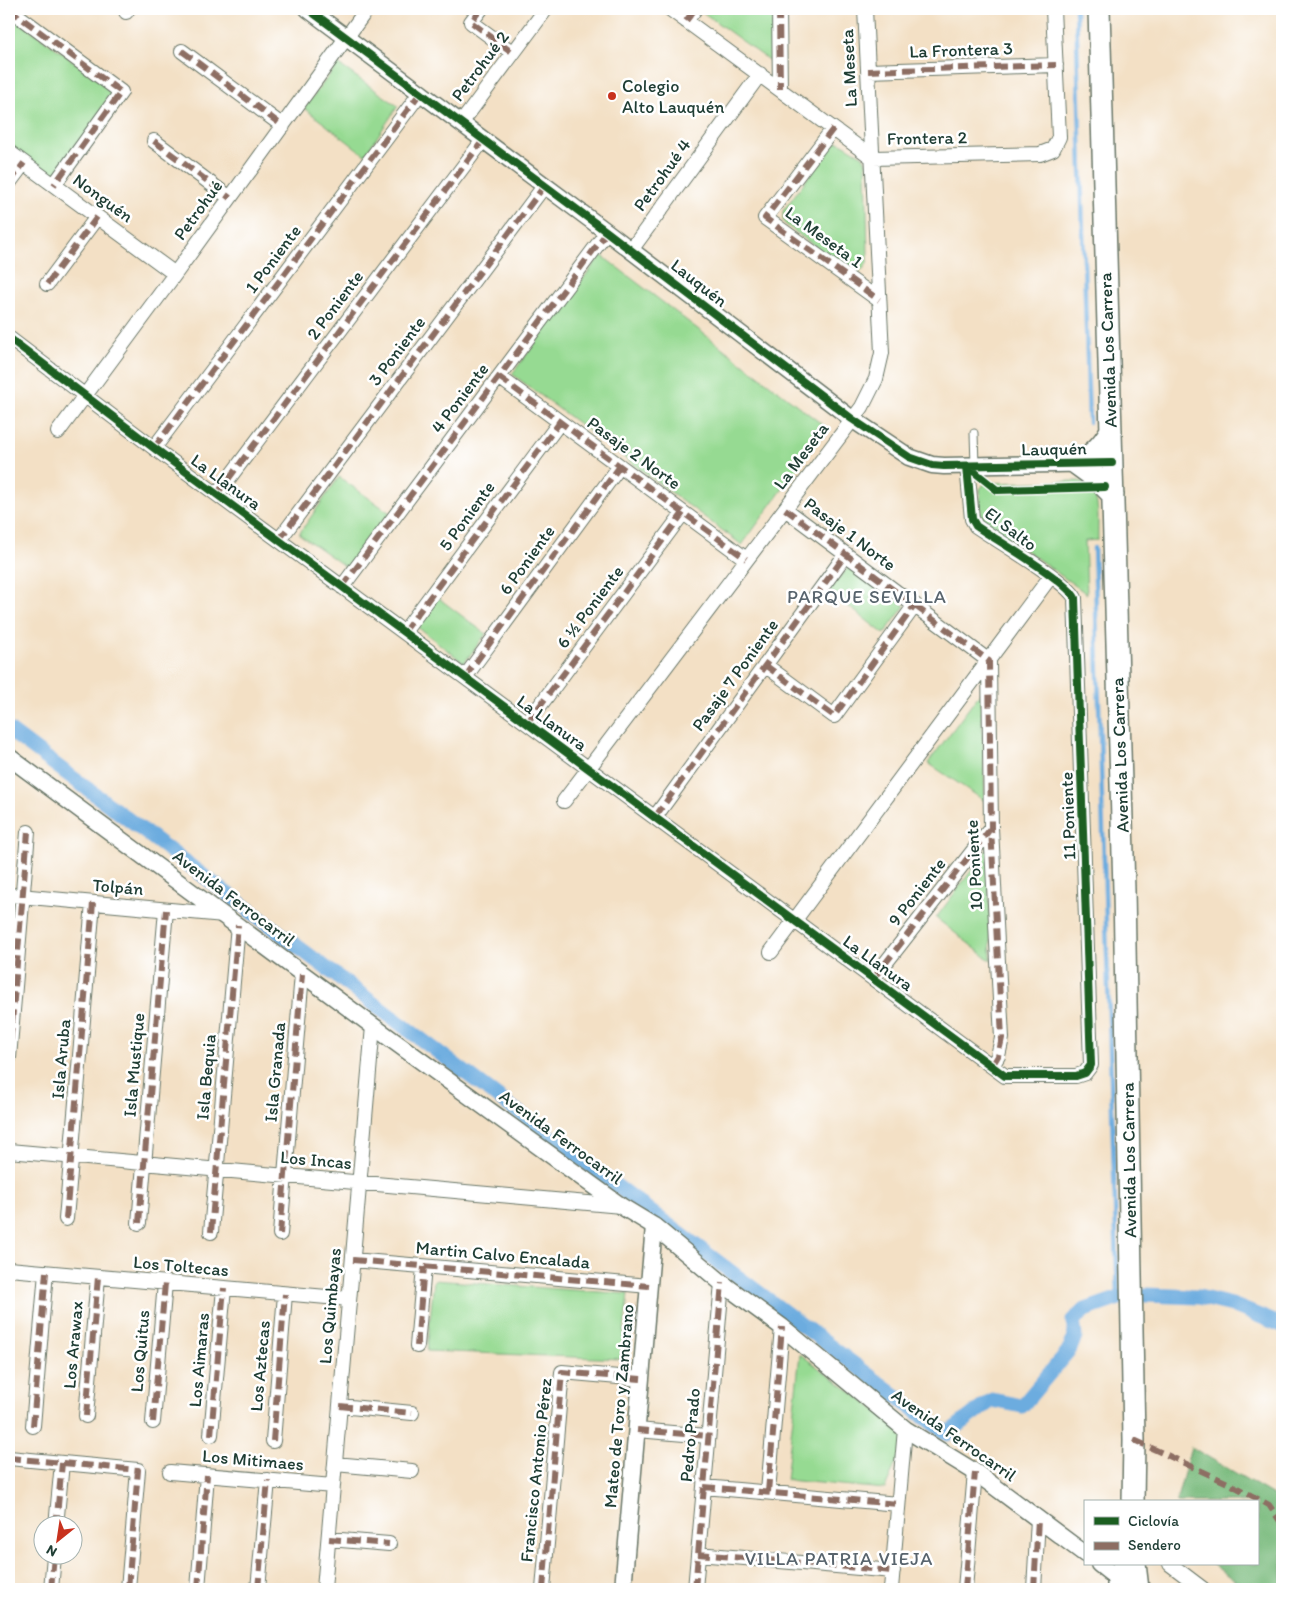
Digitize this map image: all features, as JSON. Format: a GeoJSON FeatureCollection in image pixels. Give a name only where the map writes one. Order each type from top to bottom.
{"type":"FeatureCollection","features":[{"type":"Feature","properties":{"kind":"main road","name":"Avenida Los Carrera"},"geometry":{"type":"LineString","coordinates":[[1099,9],[1124,890],[1134,1430],[1133,1500]]}},
{"type":"Feature","properties":{"kind":"main road"},"geometry":{"type":"LineString","coordinates":[[1111,430],[1092,455],[1076,464],[1097,478],[1112,496]]}},
{"type":"Feature","properties":{"kind":"street"},"geometry":{"type":"LineString","coordinates":[[9,9],[121,92],[54,184]]}},
{"type":"Feature","properties":{"kind":"street","name":"Lauquén"},"geometry":{"type":"LineString","coordinates":[[308,9],[462,122],[852,419],[909,457],[932,465],[1112,463]]}},
{"type":"Feature","properties":{"kind":"street","name":"Petrohué"},"geometry":{"type":"LineString","coordinates":[[58,432],[367,9]]}},
{"type":"Feature","properties":{"kind":"street"},"geometry":{"type":"LineString","coordinates":[[481,9],[471,22],[513,53]]}},
{"type":"Feature","properties":{"kind":"street","name":"Petrohué 2"},"geometry":{"type":"LineString","coordinates":[[462,122],[546,9]]}},
{"type":"Feature","properties":{"kind":"street","name":"Frontera 2"},"geometry":{"type":"LineString","coordinates":[[670,9],[873,158],[1040,154],[1053,148],[1060,137],[1056,65]]}},
{"type":"Feature","properties":{"kind":"street"},"geometry":{"type":"LineString","coordinates":[[686,20],[695,9]]}},
{"type":"Feature","properties":{"kind":"street"},"geometry":{"type":"LineString","coordinates":[[779,9],[780,89]]}},
{"type":"Feature","properties":{"kind":"street","name":"La Meseta"},"geometry":{"type":"LineString","coordinates":[[564,801],[870,394],[880,366],[882,353],[865,9]]}},
{"type":"Feature","properties":{"kind":"street"},"geometry":{"type":"LineString","coordinates":[[1053,9],[1056,65]]}},
{"type":"Feature","properties":{"kind":"street"},"geometry":{"type":"LineString","coordinates":[[182,51],[283,126]]}},
{"type":"Feature","properties":{"kind":"street","name":"La Frontera 3"},"geometry":{"type":"LineString","coordinates":[[868,71],[1056,65]]}},
{"type":"Feature","properties":{"kind":"street","name":"Petrohué 4"},"geometry":{"type":"LineString","coordinates":[[631,250],[760,74]]}},
{"type":"Feature","properties":{"kind":"street","name":"1 Poniente"},"geometry":{"type":"LineString","coordinates":[[154,448],[421,92]]}},
{"type":"Feature","properties":{"kind":"street","name":"La Meseta 1"},"geometry":{"type":"LineString","coordinates":[[834,129],[765,218],[879,300]]}},
{"type":"Feature","properties":{"kind":"street","name":"2 Poniente"},"geometry":{"type":"LineString","coordinates":[[217,494],[484,139]]}},
{"type":"Feature","properties":{"kind":"street"},"geometry":{"type":"LineString","coordinates":[[154,141],[230,198]]}},
{"type":"Feature","properties":{"kind":"street","name":"Nonguén"},"geometry":{"type":"LineString","coordinates":[[9,152],[175,274]]}},
{"type":"Feature","properties":{"kind":"street"},"geometry":{"type":"LineString","coordinates":[[9,183],[24,163]]}},
{"type":"Feature","properties":{"kind":"street","name":"3 Poniente"},"geometry":{"type":"LineString","coordinates":[[279,540],[545,185]]}},
{"type":"Feature","properties":{"kind":"street"},"geometry":{"type":"LineString","coordinates":[[47,284],[98,217]]}},
{"type":"Feature","properties":{"kind":"street","name":"4 Poniente"},"geometry":{"type":"LineString","coordinates":[[342,586],[607,232]]}},
{"type":"Feature","properties":{"kind":"street","name":"La Llanura"},"geometry":{"type":"LineString","coordinates":[[9,338],[154,448],[1004,1076],[1076,1076],[1085,1073],[1092,1065]]}},
{"type":"Feature","properties":{"kind":"street","name":"Pasaje 2 Norte"},"geometry":{"type":"LineString","coordinates":[[499,377],[746,559]]}},
{"type":"Feature","properties":{"kind":"street","name":"5 Poniente"},"geometry":{"type":"LineString","coordinates":[[404,632],[560,422]]}},
{"type":"Feature","properties":{"kind":"street","name":"6 Poniente"},"geometry":{"type":"LineString","coordinates":[[464,677],[620,466]]}},
{"type":"Feature","properties":{"kind":"street","name":"El Salto"},"geometry":{"type":"LineString","coordinates":[[971,466],[972,519],[976,526],[1051,576]]}},
{"type":"Feature","properties":{"kind":"street","name":"Pasaje 1 Norte"},"geometry":{"type":"LineString","coordinates":[[785,509],[989,661]]}},
{"type":"Feature","properties":{"kind":"street","name":"6 ½ Poniente"},"geometry":{"type":"LineString","coordinates":[[527,723],[683,513]]}},
{"type":"Feature","properties":{"kind":"street","name":"Pasaje 7 Poniente"},"geometry":{"type":"LineString","coordinates":[[654,817],[846,554]]}},
{"type":"Feature","properties":{"kind":"street"},"geometry":{"type":"LineString","coordinates":[[770,952],[1051,576]]}},
{"type":"Feature","properties":{"kind":"street","name":"11 Poniente"},"geometry":{"type":"LineString","coordinates":[[1051,576],[1070,591],[1075,598],[1092,1065]]}},
{"type":"Feature","properties":{"kind":"street"},"geometry":{"type":"LineString","coordinates":[[765,665],[834,716],[915,605]]}},
{"type":"Feature","properties":{"kind":"street","name":"10 Poniente"},"geometry":{"type":"LineString","coordinates":[[989,661],[991,828],[1002,1038],[998,1056],[992,1066]]}},
{"type":"Feature","properties":{"kind":"street","name":"Avenida Ferrocarril"},"geometry":{"type":"LineString","coordinates":[[9,757],[373,1026],[621,1206],[654,1226],[722,1283],[782,1327],[905,1429],[975,1472],[1084,1553]]}},
{"type":"Feature","properties":{"kind":"street","name":"9 Poniente"},"geometry":{"type":"LineString","coordinates":[[873,978],[991,828]]}},
{"type":"Feature","properties":{"kind":"street"},"geometry":{"type":"LineString","coordinates":[[9,1058],[16,896],[28,832]]}},
{"type":"Feature","properties":{"kind":"street","name":"Tolpán"},"geometry":{"type":"LineString","coordinates":[[16,896],[224,915]]}},
{"type":"Feature","properties":{"kind":"street","name":"Isla Aruba"},"geometry":{"type":"LineString","coordinates":[[66,1219],[93,903]]}},
{"type":"Feature","properties":{"kind":"street","name":"Isla Mustique"},"geometry":{"type":"LineString","coordinates":[[139,1223],[166,910]]}},
{"type":"Feature","properties":{"kind":"street","name":"Isla Bequia"},"geometry":{"type":"LineString","coordinates":[[211,1232],[238,925]]}},
{"type":"Feature","properties":{"kind":"street","name":"Isla Granada"},"geometry":{"type":"LineString","coordinates":[[280,1234],[302,974]]}},
{"type":"Feature","properties":{"kind":"street","name":"Los Quimbayas"},"geometry":{"type":"LineString","coordinates":[[324,1589],[373,1026]]}},
{"type":"Feature","properties":{"kind":"street","name":"Los Incas"},"geometry":{"type":"LineString","coordinates":[[9,1151],[621,1206]]}},
{"type":"Feature","properties":{"kind":"street","name":"Mateo de Toro y Zambrano"},"geometry":{"type":"LineString","coordinates":[[623,1589],[654,1226]]}},
{"type":"Feature","properties":{"kind":"street","name":"Martin Calvo Encalada"},"geometry":{"type":"LineString","coordinates":[[353,1260],[649,1286]]}},
{"type":"Feature","properties":{"kind":"street"},"geometry":{"type":"LineString","coordinates":[[418,1346],[424,1266]]}},
{"type":"Feature","properties":{"kind":"street","name":"Los Toltecas"},"geometry":{"type":"LineString","coordinates":[[9,1269],[350,1299]]}},
{"type":"Feature","properties":{"kind":"street"},"geometry":{"type":"LineString","coordinates":[[33,1426],[46,1272]]}},
{"type":"Feature","properties":{"kind":"street","name":"Los Arawax"},"geometry":{"type":"LineString","coordinates":[[86,1416],[98,1277]]}},
{"type":"Feature","properties":{"kind":"street","name":"Los Quitus"},"geometry":{"type":"LineString","coordinates":[[153,1422],[165,1283]]}},
{"type":"Feature","properties":{"kind":"street","name":"Pedro Prado"},"geometry":{"type":"LineString","coordinates":[[695,1589],[722,1283]]}},
{"type":"Feature","properties":{"kind":"street","name":"Los Aimaras"},"geometry":{"type":"LineString","coordinates":[[211,1435],[224,1288]]}},
{"type":"Feature","properties":{"kind":"street","name":"Los Aztecas"},"geometry":{"type":"LineString","coordinates":[[273,1441],[285,1294]]}},
{"type":"Feature","properties":{"kind":"street"},"geometry":{"type":"LineString","coordinates":[[768,1492],[782,1327]]}},
{"type":"Feature","properties":{"kind":"street","name":"Francisco Antonio Pérez"},"geometry":{"type":"LineString","coordinates":[[543,1589],[562,1372],[641,1379]]}},
{"type":"Feature","properties":{"kind":"street"},"geometry":{"type":"LineString","coordinates":[[340,1406],[412,1413]]}},
{"type":"Feature","properties":{"kind":"street"},"geometry":{"type":"LineString","coordinates":[[891,1589],[905,1429]]}},
{"type":"Feature","properties":{"kind":"street"},"geometry":{"type":"LineString","coordinates":[[637,1430],[708,1436]]}},
{"type":"Feature","properties":{"kind":"street"},"geometry":{"type":"LineString","coordinates":[[9,1458],[138,1470],[128,1589]]}},
{"type":"Feature","properties":{"kind":"street"},"geometry":{"type":"LineString","coordinates":[[57,1516],[62,1463]]}},
{"type":"Feature","properties":{"kind":"street"},"geometry":{"type":"LineString","coordinates":[[335,1464],[412,1471]]}},
{"type":"Feature","properties":{"kind":"street","name":"Los Mitimaes"},"geometry":{"type":"LineString","coordinates":[[170,1472],[333,1486]]}},
{"type":"Feature","properties":{"kind":"street"},"geometry":{"type":"LineString","coordinates":[[965,1589],[975,1472]]}},
{"type":"Feature","properties":{"kind":"street"},"geometry":{"type":"LineString","coordinates":[[198,1589],[207,1475]]}},
{"type":"Feature","properties":{"kind":"street"},"geometry":{"type":"LineString","coordinates":[[258,1589],[268,1480]]}},
{"type":"Feature","properties":{"kind":"street"},"geometry":{"type":"LineString","coordinates":[[704,1487],[898,1504]]}},
{"type":"Feature","properties":{"kind":"street"},"geometry":{"type":"LineString","coordinates":[[1034,1589],[1038,1519]]}},
{"type":"Feature","properties":{"kind":"street"},"geometry":{"type":"LineString","coordinates":[[329,1539],[389,1544]]}},
{"type":"Feature","properties":{"kind":"street"},"geometry":{"type":"LineString","coordinates":[[698,1554],[893,1571]]}},
{"type":"Feature","properties":{"kind":"street"},"geometry":{"type":"LineString","coordinates":[[51,1589],[53,1566]]}},
{"type":"Feature","properties":{"kind":"street"},"geometry":{"type":"LineString","coordinates":[[1101,1566],[1120,1578],[1137,1579]]}},
{"type":"Feature","properties":{"kind":"street"},"geometry":{"type":"LineString","coordinates":[[1173,1566],[1203,1589]]}},
{"type":"Feature","properties":{"kind":"lane"},"geometry":{"type":"LineString","coordinates":[[971,466],[974,433]]}},
{"type":"Feature","properties":{"kind":"green space"},"geometry":{"type":"Polygon","coordinates":[[[702,9],[772,9],[774,64],[701,11],[702,9]]]}},
{"type":"Feature","properties":{"kind":"green space"},"geometry":{"type":"Polygon","coordinates":[[[9,14],[117,93],[53,180],[9,147],[9,14]]]}},
{"type":"Feature","properties":{"kind":"green space"},"geometry":{"type":"Polygon","coordinates":[[[338,64],[398,106],[365,155],[304,108],[338,64]]]}},
{"type":"Feature","properties":{"kind":"green space"},"geometry":{"type":"Polygon","coordinates":[[[837,142],[863,156],[866,162],[868,259],[864,268],[856,272],[849,272],[785,224],[783,220],[783,211],[831,146],[837,142]]]}},
{"type":"Feature","properties":{"kind":"green space"},"geometry":{"type":"Polygon","coordinates":[[[601,255],[827,428],[742,545],[512,374],[601,255]]]}},
{"type":"Feature","properties":{"kind":"green space"},"geometry":{"type":"Polygon","coordinates":[[[339,477],[390,513],[350,570],[299,534],[339,477]]]}},
{"type":"Feature","properties":{"kind":"green space"},"geometry":{"type":"Polygon","coordinates":[[[1079,481],[1087,484],[1092,490],[1098,514],[1098,540],[1085,541],[1087,594],[986,522],[980,513],[980,489],[985,483],[1079,481]]]}},
{"type":"Feature","properties":{"kind":"green space"},"geometry":{"type":"Polygon","coordinates":[[[851,564],[905,606],[884,634],[829,591],[851,564]]]}},
{"type":"Feature","properties":{"kind":"green space"},"geometry":{"type":"Polygon","coordinates":[[[437,597],[486,634],[464,663],[416,626],[437,597]]]}},
{"type":"Feature","properties":{"kind":"green space"},"geometry":{"type":"Polygon","coordinates":[[[981,692],[985,801],[928,763],[981,692]]]}},
{"type":"Feature","properties":{"kind":"green space"},"geometry":{"type":"Polygon","coordinates":[[[988,848],[991,961],[936,918],[988,848]]]}},
{"type":"Feature","properties":{"kind":"green space"},"geometry":{"type":"Polygon","coordinates":[[[434,1280],[628,1294],[621,1359],[427,1351],[434,1280]]]}},
{"type":"Feature","properties":{"kind":"green space"},"geometry":{"type":"Polygon","coordinates":[[[800,1354],[908,1434],[885,1489],[786,1480],[800,1354]]]}},
{"type":"Feature","properties":{"kind":"green space"},"geometry":{"type":"Polygon","coordinates":[[[1191,1447],[1282,1500],[1282,1589],[1246,1589],[1215,1566],[1258,1566],[1258,1500],[1177,1500],[1191,1447]]]}},
{"type":"Feature","properties":{"kind":"waterway"},"geometry":{"type":"LineString","coordinates":[[1076,9],[1089,422]]}},
{"type":"Feature","properties":{"kind":"waterway"},"geometry":{"type":"LineString","coordinates":[[1094,548],[1118,1298]]}},
{"type":"Feature","properties":{"kind":"waterway"},"geometry":{"type":"LineString","coordinates":[[9,730],[947,1434],[992,1400],[1022,1406],[1070,1349],[1075,1336],[1073,1320],[1085,1310],[1125,1296]]}},
{"type":"Feature","properties":{"kind":"waterway"},"geometry":{"type":"LineString","coordinates":[[1145,1295],[1199,1297],[1232,1305],[1282,1325]]}},
{"type":"Feature","properties":{"kind":"marked path"},"geometry":{"type":"LineString","coordinates":[[9,9],[121,92],[54,185]]}},
{"type":"Feature","properties":{"kind":"marked path"},"geometry":{"type":"LineString","coordinates":[[481,9],[471,22],[513,53]]}},
{"type":"Feature","properties":{"kind":"marked path"},"geometry":{"type":"LineString","coordinates":[[686,21],[695,9]]}},
{"type":"Feature","properties":{"kind":"marked path"},"geometry":{"type":"LineString","coordinates":[[779,9],[780,89]]}},
{"type":"Feature","properties":{"kind":"marked path"},"geometry":{"type":"LineString","coordinates":[[182,51],[283,126]]}},
{"type":"Feature","properties":{"kind":"marked path"},"geometry":{"type":"LineString","coordinates":[[868,71],[1056,65]]}},
{"type":"Feature","properties":{"kind":"marked path"},"geometry":{"type":"LineString","coordinates":[[154,448],[421,92]]}},
{"type":"Feature","properties":{"kind":"marked path"},"geometry":{"type":"LineString","coordinates":[[833,129],[765,218],[879,300]]}},
{"type":"Feature","properties":{"kind":"marked path"},"geometry":{"type":"LineString","coordinates":[[217,494],[484,139]]}},
{"type":"Feature","properties":{"kind":"marked path"},"geometry":{"type":"LineString","coordinates":[[154,141],[230,198]]}},
{"type":"Feature","properties":{"kind":"marked path"},"geometry":{"type":"LineString","coordinates":[[9,183],[24,163]]}},
{"type":"Feature","properties":{"kind":"marked path"},"geometry":{"type":"LineString","coordinates":[[279,540],[545,185]]}},
{"type":"Feature","properties":{"kind":"marked path"},"geometry":{"type":"LineString","coordinates":[[47,284],[97,217]]}},
{"type":"Feature","properties":{"kind":"marked path"},"geometry":{"type":"LineString","coordinates":[[342,587],[607,232]]}},
{"type":"Feature","properties":{"kind":"marked path"},"geometry":{"type":"LineString","coordinates":[[499,377],[746,559]]}},
{"type":"Feature","properties":{"kind":"marked path"},"geometry":{"type":"LineString","coordinates":[[404,632],[560,422]]}},
{"type":"Feature","properties":{"kind":"marked path"},"geometry":{"type":"LineString","coordinates":[[465,677],[620,466]]}},
{"type":"Feature","properties":{"kind":"marked path"},"geometry":{"type":"LineString","coordinates":[[785,509],[989,661],[991,828],[1002,1038],[998,1056],[992,1066]]}},
{"type":"Feature","properties":{"kind":"marked path"},"geometry":{"type":"LineString","coordinates":[[527,723],[683,513]]}},
{"type":"Feature","properties":{"kind":"marked path"},"geometry":{"type":"LineString","coordinates":[[655,817],[846,554]]}},
{"type":"Feature","properties":{"kind":"marked path"},"geometry":{"type":"LineString","coordinates":[[765,665],[834,716],[915,605]]}},
{"type":"Feature","properties":{"kind":"marked path"},"geometry":{"type":"LineString","coordinates":[[873,979],[991,828]]}},
{"type":"Feature","properties":{"kind":"marked path"},"geometry":{"type":"LineString","coordinates":[[9,1058],[28,832]]}},
{"type":"Feature","properties":{"kind":"marked path"},"geometry":{"type":"LineString","coordinates":[[66,1219],[93,903]]}},
{"type":"Feature","properties":{"kind":"marked path"},"geometry":{"type":"LineString","coordinates":[[139,1223],[166,910]]}},
{"type":"Feature","properties":{"kind":"marked path"},"geometry":{"type":"LineString","coordinates":[[211,1232],[238,925]]}},
{"type":"Feature","properties":{"kind":"marked path"},"geometry":{"type":"LineString","coordinates":[[280,1234],[302,974]]}},
{"type":"Feature","properties":{"kind":"marked path"},"geometry":{"type":"LineString","coordinates":[[353,1260],[649,1286]]}},
{"type":"Feature","properties":{"kind":"marked path"},"geometry":{"type":"LineString","coordinates":[[417,1346],[424,1267]]}},
{"type":"Feature","properties":{"kind":"marked path"},"geometry":{"type":"LineString","coordinates":[[33,1426],[46,1272]]}},
{"type":"Feature","properties":{"kind":"marked path"},"geometry":{"type":"LineString","coordinates":[[86,1416],[98,1277]]}},
{"type":"Feature","properties":{"kind":"marked path"},"geometry":{"type":"LineString","coordinates":[[153,1422],[165,1283]]}},
{"type":"Feature","properties":{"kind":"marked path"},"geometry":{"type":"LineString","coordinates":[[695,1589],[722,1283]]}},
{"type":"Feature","properties":{"kind":"marked path"},"geometry":{"type":"LineString","coordinates":[[211,1435],[224,1288]]}},
{"type":"Feature","properties":{"kind":"marked path"},"geometry":{"type":"LineString","coordinates":[[273,1441],[285,1294]]}},
{"type":"Feature","properties":{"kind":"marked path"},"geometry":{"type":"LineString","coordinates":[[768,1492],[782,1327]]}},
{"type":"Feature","properties":{"kind":"marked path"},"geometry":{"type":"LineString","coordinates":[[543,1589],[562,1372],[641,1379]]}},
{"type":"Feature","properties":{"kind":"marked path"},"geometry":{"type":"LineString","coordinates":[[340,1406],[412,1413]]}},
{"type":"Feature","properties":{"kind":"marked path"},"geometry":{"type":"LineString","coordinates":[[637,1430],[708,1436]]}},
{"type":"Feature","properties":{"kind":"marked path"},"geometry":{"type":"LineString","coordinates":[[1134,1440],[1230,1484],[1269,1505],[1282,1524]]}},
{"type":"Feature","properties":{"kind":"marked path"},"geometry":{"type":"LineString","coordinates":[[9,1458],[138,1470],[128,1589]]}},
{"type":"Feature","properties":{"kind":"marked path"},"geometry":{"type":"LineString","coordinates":[[57,1516],[62,1463]]}},
{"type":"Feature","properties":{"kind":"marked path"},"geometry":{"type":"LineString","coordinates":[[965,1589],[975,1472]]}},
{"type":"Feature","properties":{"kind":"marked path"},"geometry":{"type":"LineString","coordinates":[[198,1589],[207,1475]]}},
{"type":"Feature","properties":{"kind":"marked path"},"geometry":{"type":"LineString","coordinates":[[258,1589],[268,1480]]}},
{"type":"Feature","properties":{"kind":"marked path"},"geometry":{"type":"LineString","coordinates":[[704,1487],[898,1504]]}},
{"type":"Feature","properties":{"kind":"marked path"},"geometry":{"type":"LineString","coordinates":[[1034,1589],[1038,1519]]}},
{"type":"Feature","properties":{"kind":"marked path"},"geometry":{"type":"LineString","coordinates":[[329,1539],[389,1544]]}},
{"type":"Feature","properties":{"kind":"marked path"},"geometry":{"type":"LineString","coordinates":[[698,1554],[893,1571]]}},
{"type":"Feature","properties":{"kind":"marked path"},"geometry":{"type":"LineString","coordinates":[[51,1589],[53,1566]]}},
{"type":"Feature","properties":{"kind":"cycle path"},"geometry":{"type":"LineString","coordinates":[[308,9],[607,232],[852,419],[909,457],[932,465],[944,466],[1112,463]]}},
{"type":"Feature","properties":{"kind":"cycle path"},"geometry":{"type":"LineString","coordinates":[[9,338],[154,448],[1005,1076],[1076,1076],[1085,1073],[1091,1065],[1075,598],[1059,581],[976,526],[972,519],[967,466]]}},
{"type":"Feature","properties":{"kind":"cycle path"},"geometry":{"type":"LineString","coordinates":[[967,466],[997,490],[1105,487]]}},
{"type":"Feature","properties":{"kind":"place","name":"Colegio Alto Lauquén"},"geometry":{"type":"Point","coordinates":[612,96]}},
{"type":"Feature","properties":{"kind":"district","name":"PARQUE SEVILLA"},"geometry":{"type":"Point","coordinates":[867,596]}},
{"type":"Feature","properties":{"kind":"district","name":"VILLA PATRIA VIEJA"},"geometry":{"type":"Point","coordinates":[839,1558]}}]}
